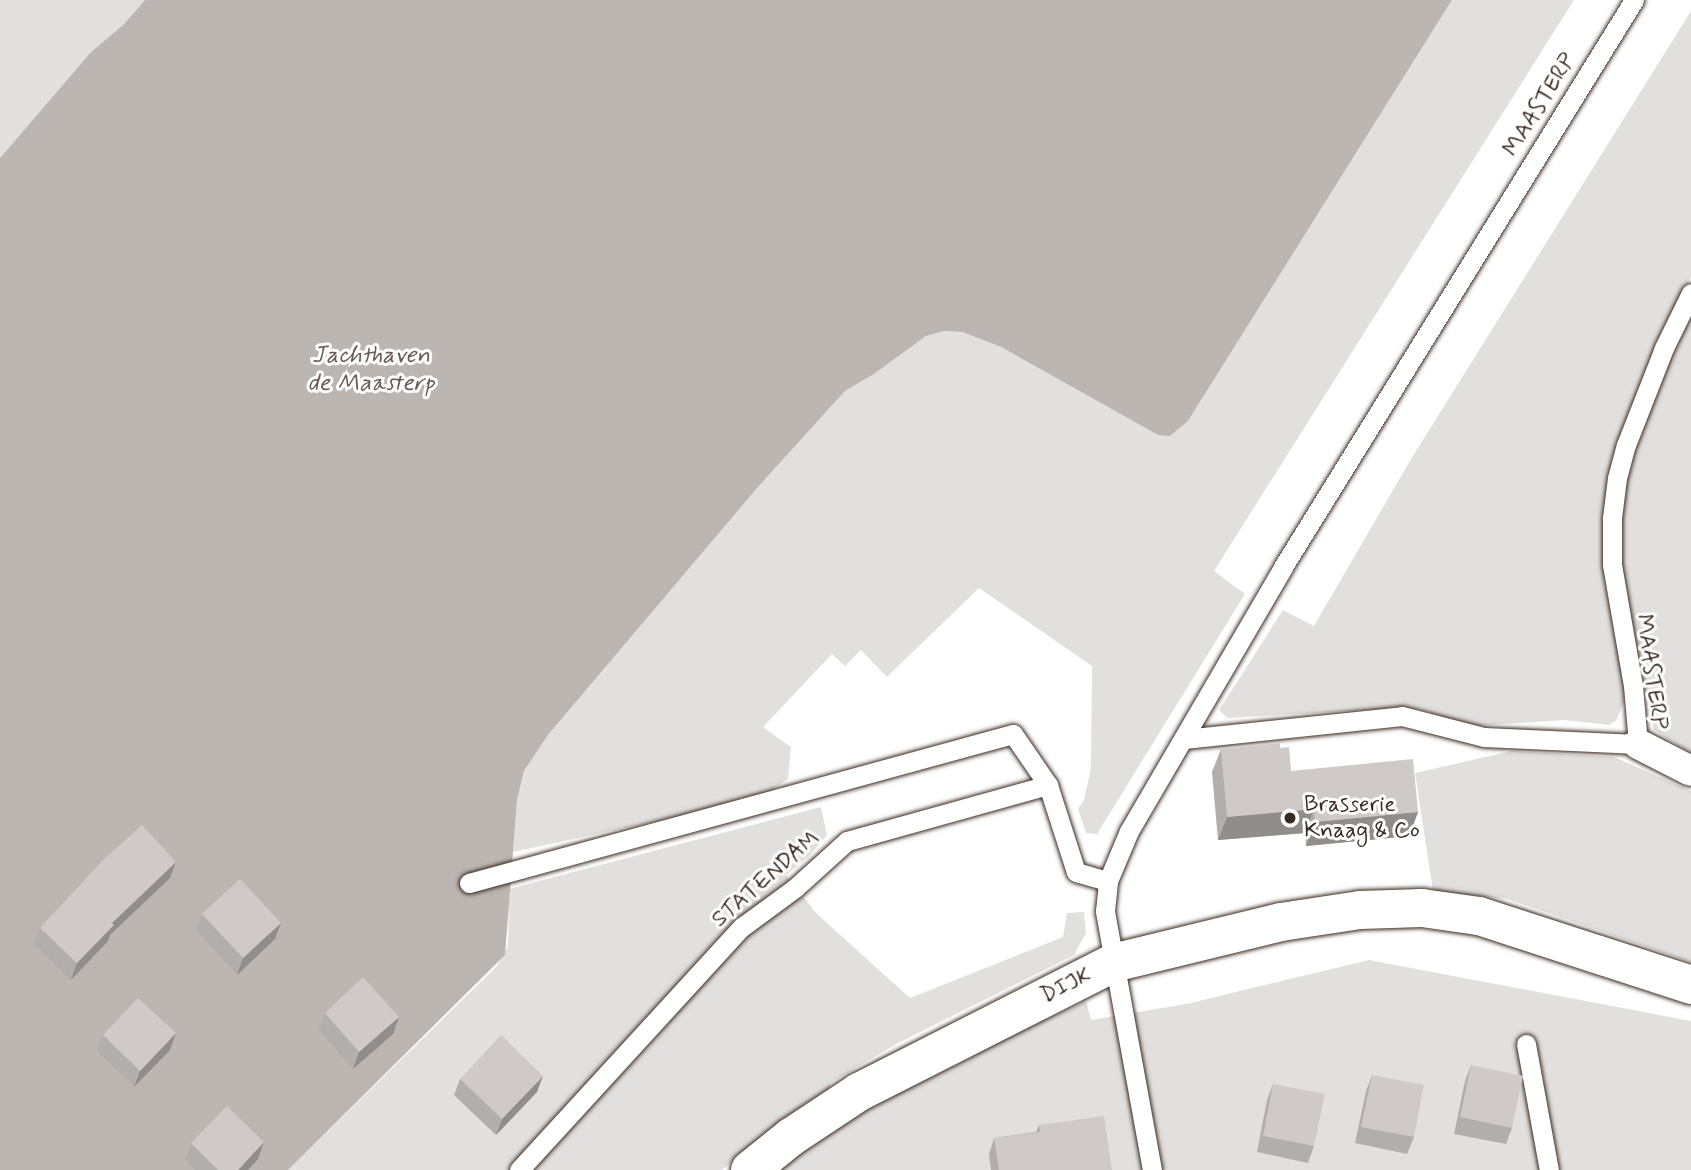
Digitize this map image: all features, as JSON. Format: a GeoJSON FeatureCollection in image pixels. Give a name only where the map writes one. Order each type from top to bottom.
{"type":"FeatureCollection","features":[{"type":"Feature","properties":{"kind":"street"},"geometry":{"type":"LineString","coordinates":[[1638,744],[1691,771]]}},
{"type":"Feature","properties":{"kind":"street","name":"DIJK"},"geometry":{"type":"LineString","coordinates":[[750,1170],[791,1137],[859,1092],[1113,963],[1281,922],[1360,910],[1422,908],[1479,916],[1691,985]]}},
{"type":"Feature","properties":{"kind":"lane","name":"MAASTERP"},"geometry":{"type":"LineString","coordinates":[[1152,1170],[1105,911],[1108,881],[1129,831],[1283,568],[1634,0]]}},
{"type":"Feature","properties":{"kind":"lane","name":"MAASTERP"},"geometry":{"type":"LineString","coordinates":[[1184,739],[1402,716],[1484,737],[1638,744],[1633,686],[1612,565],[1612,518],[1617,478],[1630,432],[1664,348],[1691,293]]}},
{"type":"Feature","properties":{"kind":"lane","name":"STATENDAM"},"geometry":{"type":"LineString","coordinates":[[469,883],[1013,734],[1048,785],[1076,872],[1108,881]]}},
{"type":"Feature","properties":{"kind":"lane","name":"STATENDAM"},"geometry":{"type":"LineString","coordinates":[[519,1170],[742,927],[795,888],[847,841],[1048,785]]}},
{"type":"Feature","properties":{"kind":"lane"},"geometry":{"type":"LineString","coordinates":[[1526,1044],[1549,1170]]}},
{"type":"Feature","properties":{"kind":"shaded area"},"geometry":{"type":"Polygon","coordinates":[[[0,0],[145,0],[123,25],[91,52],[0,158],[0,0]]]}},
{"type":"Feature","properties":{"kind":"shaded area"},"geometry":{"type":"Polygon","coordinates":[[[1452,0],[1574,0],[1214,571],[1245,594],[1097,834],[1086,833],[1078,809],[1084,800],[1091,768],[1092,666],[979,588],[887,677],[861,650],[845,666],[832,654],[763,727],[791,747],[788,779],[759,799],[513,852],[517,800],[524,771],[548,735],[758,487],[845,391],[874,374],[926,336],[944,331],[962,332],[1001,347],[1158,435],[1170,435],[1188,421],[1452,0]]]}},
{"type":"Feature","properties":{"kind":"shaded area"},"geometry":{"type":"Polygon","coordinates":[[[1691,11],[1691,277],[1653,359],[1603,556],[1624,686],[1624,702],[1616,721],[1609,725],[1565,720],[1473,726],[1419,709],[1399,708],[1227,718],[1219,710],[1283,610],[1314,626],[1411,459],[1691,11]]]}},
{"type":"Feature","properties":{"kind":"shaded area"},"geometry":{"type":"Polygon","coordinates":[[[1691,315],[1691,753],[1654,730],[1622,585],[1621,510],[1631,458],[1655,391],[1691,315]]]}},
{"type":"Feature","properties":{"kind":"shaded area"},"geometry":{"type":"Polygon","coordinates":[[[1512,751],[1614,757],[1691,791],[1691,962],[1507,899],[1433,891],[1415,773],[1512,751]]]}},
{"type":"Feature","properties":{"kind":"shaded area"},"geometry":{"type":"Polygon","coordinates":[[[821,807],[827,835],[809,856],[786,875],[817,914],[910,998],[1063,937],[1067,913],[1084,912],[1086,933],[1074,955],[898,1043],[830,1083],[832,1093],[754,1144],[722,1170],[288,1170],[497,966],[508,946],[509,889],[821,807]]]}},
{"type":"Feature","properties":{"kind":"shaded area"},"geometry":{"type":"Polygon","coordinates":[[[1369,960],[1691,1021],[1691,1170],[774,1170],[891,1089],[1086,1001],[1091,1020],[1186,1004],[1369,960]]]}},
{"type":"Feature","properties":{"kind":"water","name":"Jachthaven de Maasterp"},"geometry":{"type":"Polygon","coordinates":[[[145,0],[1452,0],[1188,421],[1170,436],[1158,435],[1001,347],[962,332],[944,331],[926,336],[874,374],[845,391],[758,487],[548,735],[524,771],[517,800],[505,955],[288,1170],[0,1170],[0,158],[91,52],[123,25],[145,0]]]}},
{"type":"Feature","properties":{"kind":"building"},"geometry":{"type":"Polygon","coordinates":[[[1280,743],[1280,748],[1289,747],[1291,771],[1413,759],[1418,812],[1315,822],[1314,809],[1227,817],[1221,749],[1280,743]]]}},
{"type":"Feature","properties":{"kind":"building"},"geometry":{"type":"Polygon","coordinates":[[[142,825],[176,862],[112,923],[114,925],[77,963],[40,928],[103,860],[142,825]]]}},
{"type":"Feature","properties":{"kind":"building"},"geometry":{"type":"Polygon","coordinates":[[[240,879],[281,923],[243,958],[202,914],[240,879]]]}},
{"type":"Feature","properties":{"kind":"building"},"geometry":{"type":"Polygon","coordinates":[[[363,977],[399,1017],[359,1052],[325,1013],[363,977]]]}},
{"type":"Feature","properties":{"kind":"building"},"geometry":{"type":"Polygon","coordinates":[[[138,998],[176,1033],[140,1071],[103,1035],[138,998]]]}},
{"type":"Feature","properties":{"kind":"building"},"geometry":{"type":"Polygon","coordinates":[[[501,1035],[543,1076],[502,1119],[460,1079],[501,1035]]]}},
{"type":"Feature","properties":{"kind":"building"},"geometry":{"type":"Polygon","coordinates":[[[1471,1065],[1523,1076],[1512,1128],[1460,1117],[1471,1065]]]}},
{"type":"Feature","properties":{"kind":"building"},"geometry":{"type":"Polygon","coordinates":[[[1372,1075],[1424,1085],[1414,1137],[1361,1127],[1372,1075]]]}},
{"type":"Feature","properties":{"kind":"building"},"geometry":{"type":"Polygon","coordinates":[[[1273,1084],[1325,1094],[1314,1146],[1263,1136],[1273,1084]]]}},
{"type":"Feature","properties":{"kind":"building"},"geometry":{"type":"Polygon","coordinates":[[[227,1106],[264,1142],[238,1170],[218,1170],[191,1143],[227,1106]]]}},
{"type":"Feature","properties":{"kind":"building"},"geometry":{"type":"Polygon","coordinates":[[[1104,1116],[1112,1170],[999,1170],[994,1138],[1040,1132],[1039,1125],[1104,1116]]]}},
{"type":"Feature","properties":{"kind":"place","name":"Brasserie Knaag & Co"},"geometry":{"type":"Point","coordinates":[1290,818]}}]}
